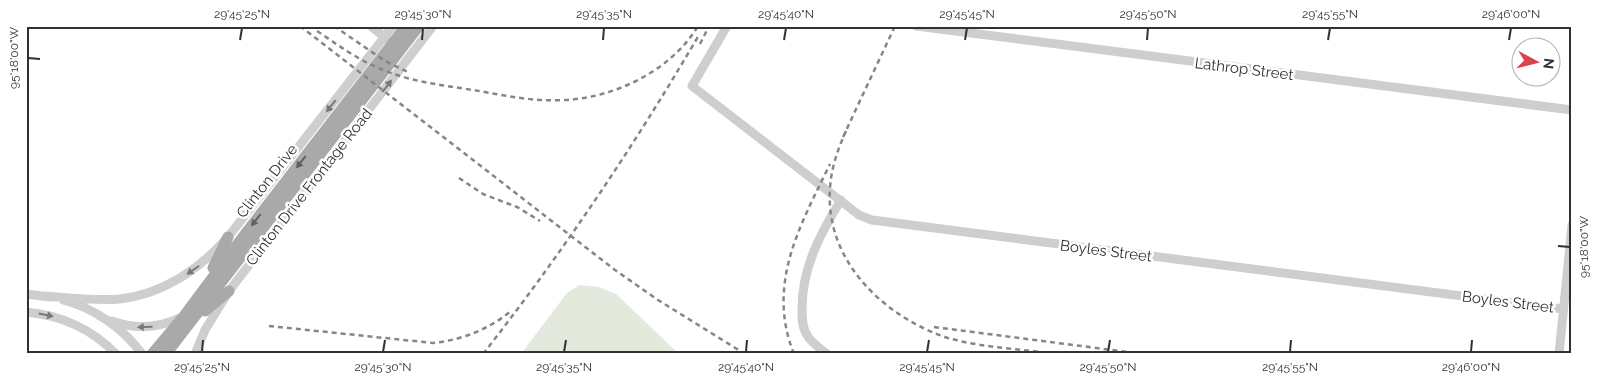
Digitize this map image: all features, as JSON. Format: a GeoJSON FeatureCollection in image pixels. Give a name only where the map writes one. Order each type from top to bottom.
{"type":"FeatureCollection","features":[{"type":"Feature","properties":{"kind":"main road","name":"Clinton Drive"},"geometry":{"type":"LineString","coordinates":[[166,354],[406,26]]}},
{"type":"Feature","properties":{"kind":"main road","name":"Clinton Drive"},"geometry":{"type":"LineString","coordinates":[[152,354],[419,26]]}},
{"type":"Feature","properties":{"kind":"main road"},"geometry":{"type":"LineString","coordinates":[[197,298],[228,237]]}},
{"type":"Feature","properties":{"kind":"main road"},"geometry":{"type":"LineString","coordinates":[[184,331],[229,290]]}},
{"type":"Feature","properties":{"kind":"street"},"geometry":{"type":"LineString","coordinates":[[371,26],[410,56]]}},
{"type":"Feature","properties":{"kind":"street"},"geometry":{"type":"LineString","coordinates":[[26,294],[108,299],[122,298],[150,291],[182,278],[199,266],[228,237],[393,26]]}},
{"type":"Feature","properties":{"kind":"street","name":"Clinton Drive Frontage Road"},"geometry":{"type":"LineString","coordinates":[[195,354],[205,330],[229,290],[433,26]]}},
{"type":"Feature","properties":{"kind":"street","name":"Boyles Street"},"geometry":{"type":"LineString","coordinates":[[727,26],[692,86],[859,214],[879,222],[1563,309]]}},
{"type":"Feature","properties":{"kind":"street","name":"Lathrop Street"},"geometry":{"type":"LineString","coordinates":[[916,26],[1572,110]]}},
{"type":"Feature","properties":{"kind":"street"},"geometry":{"type":"LineString","coordinates":[[826,354],[805,333],[802,302],[810,259],[828,221],[841,200]]}},
{"type":"Feature","properties":{"kind":"street"},"geometry":{"type":"LineString","coordinates":[[1559,354],[1572,225]]}},
{"type":"Feature","properties":{"kind":"street"},"geometry":{"type":"LineString","coordinates":[[46,296],[68,302],[120,325],[145,327],[169,323],[184,316]]}},
{"type":"Feature","properties":{"kind":"street"},"geometry":{"type":"LineString","coordinates":[[26,312],[51,315],[66,321],[91,333],[116,354]]}},
{"type":"Feature","properties":{"kind":"street"},"geometry":{"type":"LineString","coordinates":[[105,319],[122,332],[142,354]]}},
{"type":"Feature","properties":{"kind":"shaded area"},"geometry":{"type":"Polygon","coordinates":[[[579,285],[599,287],[616,294],[679,354],[521,354],[567,293],[579,285]]]}},
{"type":"Feature","properties":{"kind":"railway"},"geometry":{"type":"LineString","coordinates":[[300,26],[615,270],[658,300],[745,354]]}},
{"type":"Feature","properties":{"kind":"railway"},"geometry":{"type":"LineString","coordinates":[[334,26],[385,61],[410,73]]}},
{"type":"Feature","properties":{"kind":"railway"},"geometry":{"type":"LineString","coordinates":[[317,31],[364,61],[404,77],[507,96],[564,100],[602,94],[640,79],[657,69],[673,56],[687,42],[698,26]]}},
{"type":"Feature","properties":{"kind":"railway"},"geometry":{"type":"LineString","coordinates":[[700,44],[709,26]]}},
{"type":"Feature","properties":{"kind":"railway"},"geometry":{"type":"LineString","coordinates":[[843,137],[895,26]]}},
{"type":"Feature","properties":{"kind":"railway"},"geometry":{"type":"LineString","coordinates":[[483,354],[513,316],[597,198],[699,35]]}},
{"type":"Feature","properties":{"kind":"railway"},"geometry":{"type":"LineString","coordinates":[[846,131],[833,166],[830,189],[831,215],[837,240],[848,262],[863,283],[881,301],[902,316],[924,329],[948,338],[989,346],[1057,354]]}},
{"type":"Feature","properties":{"kind":"railway"},"geometry":{"type":"LineString","coordinates":[[794,354],[786,328],[784,304],[785,279],[798,233],[830,164]]}},
{"type":"Feature","properties":{"kind":"railway"},"geometry":{"type":"LineString","coordinates":[[459,178],[483,194],[517,207],[540,221]]}},
{"type":"Feature","properties":{"kind":"railway"},"geometry":{"type":"LineString","coordinates":[[269,326],[433,343],[465,336],[485,328],[512,310]]}},
{"type":"Feature","properties":{"kind":"railway"},"geometry":{"type":"LineString","coordinates":[[934,327],[1143,354]]}}]}
